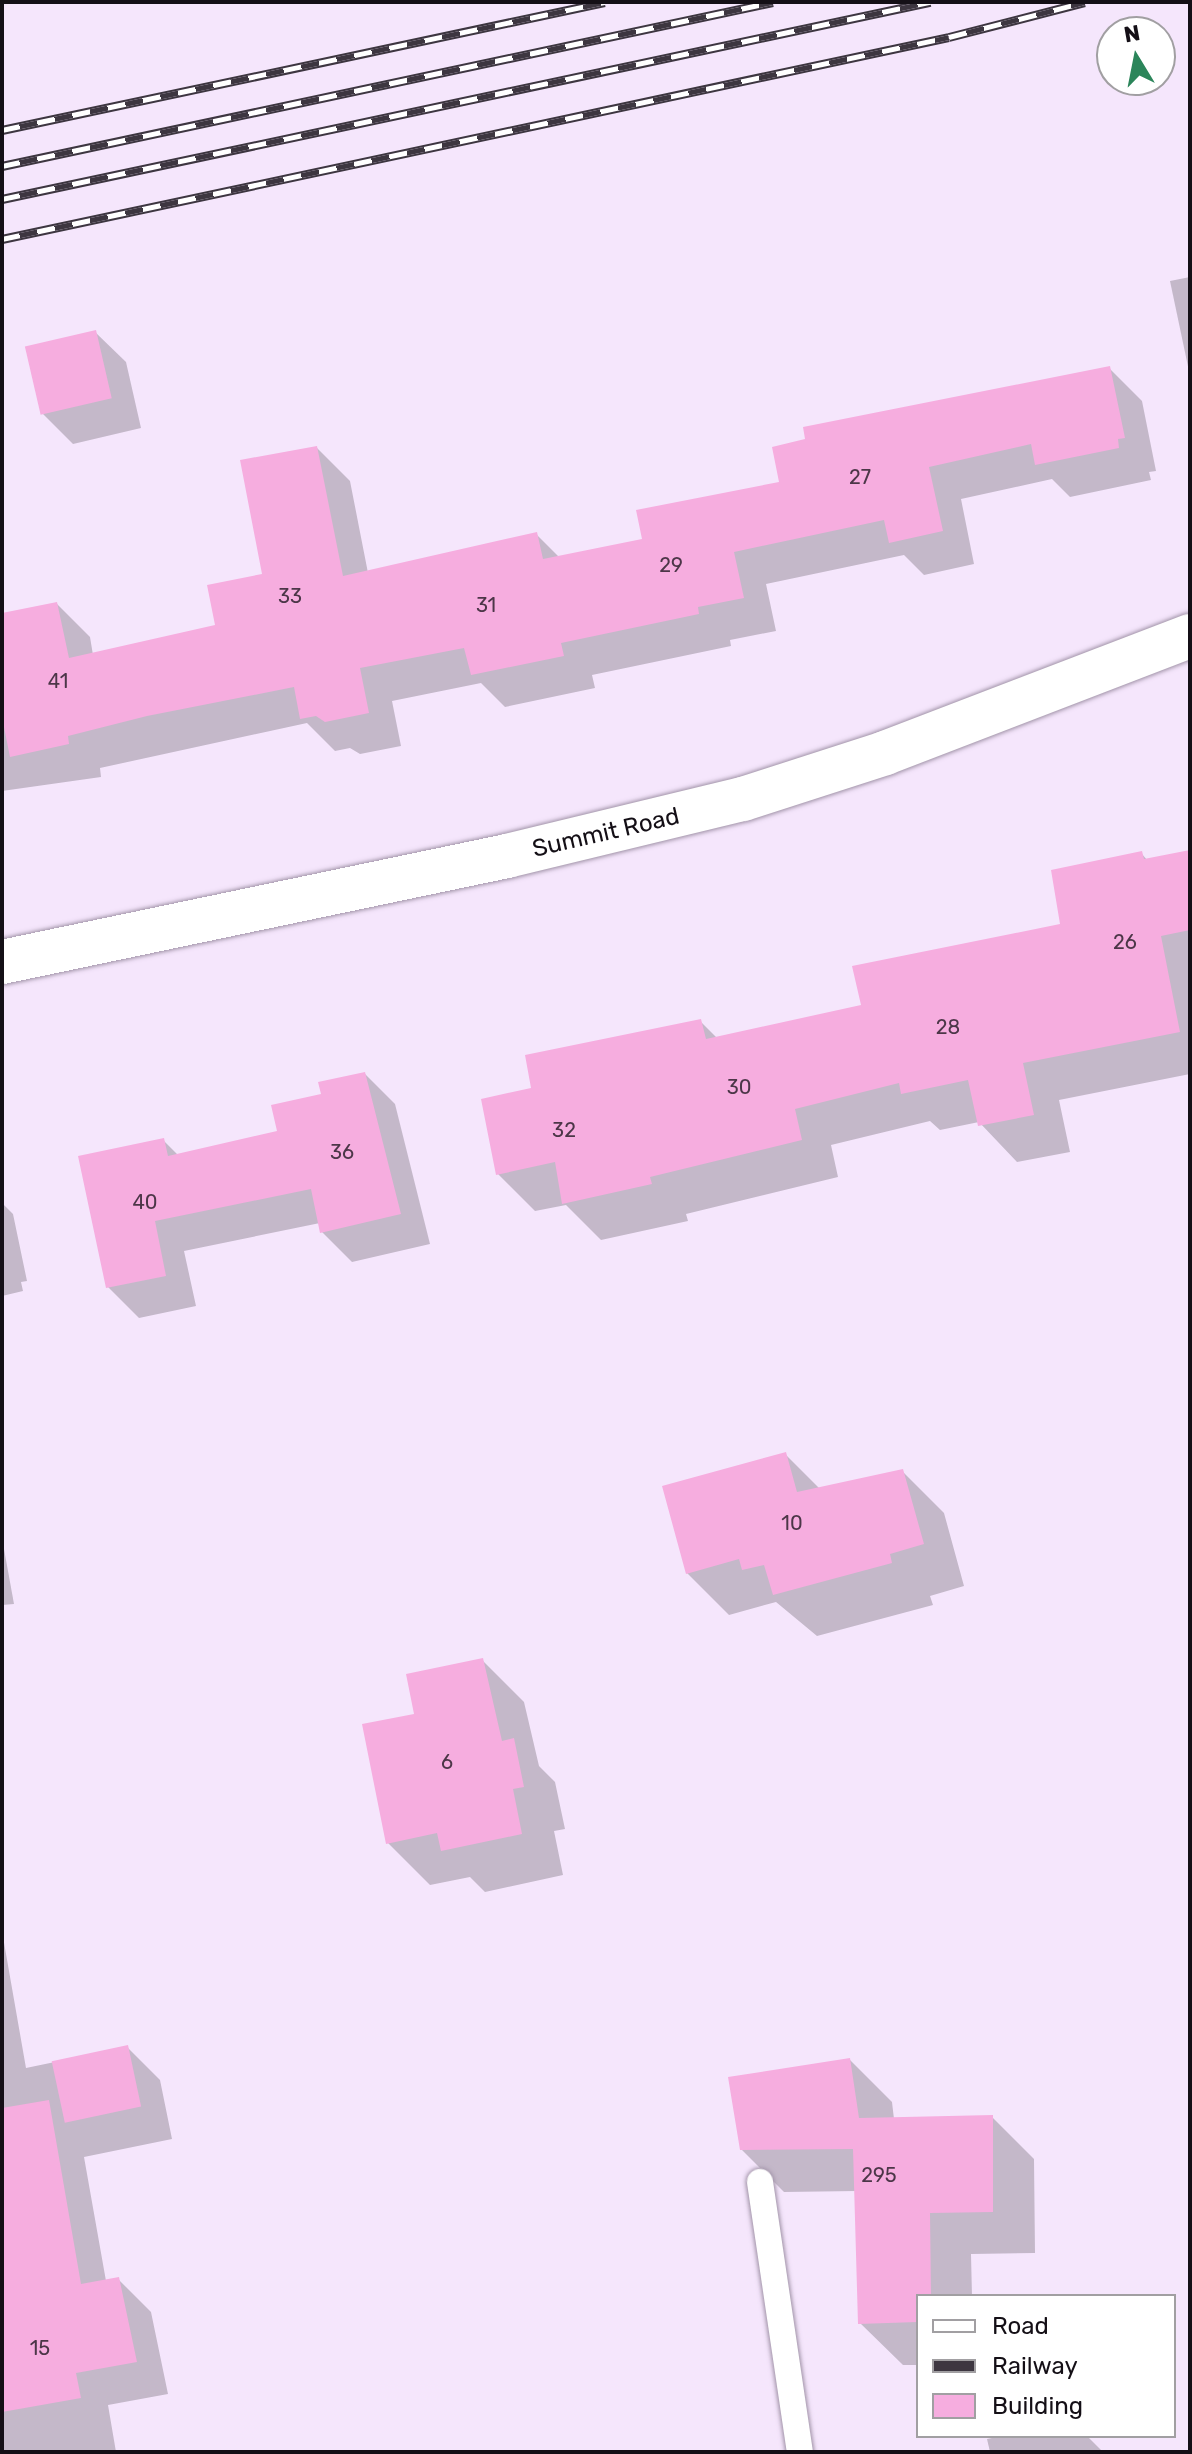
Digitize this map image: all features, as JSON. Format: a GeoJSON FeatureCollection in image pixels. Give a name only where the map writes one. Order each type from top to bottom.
{"type":"FeatureCollection","features":[{"type":"Feature","properties":{"kind":"street","name":"Summit Road"},"geometry":{"type":"LineString","coordinates":[[2,962],[507,856],[728,803],[897,749],[1190,636]]}},
{"type":"Feature","properties":{"kind":"lane"},"geometry":{"type":"LineString","coordinates":[[760,2182],[800,2452]]}},
{"type":"Feature","properties":{"kind":"building"},"geometry":{"type":"Polygon","coordinates":[[[96,330],[112,398],[41,415],[25,346],[96,330]]]}},
{"type":"Feature","properties":{"kind":"building"},"geometry":{"type":"Polygon","coordinates":[[[1110,366],[1125,438],[1118,439],[1119,448],[1035,465],[1031,444],[929,467],[943,531],[889,543],[884,520],[734,552],[744,598],[698,607],[699,614],[561,643],[564,656],[471,675],[464,648],[360,668],[369,713],[325,722],[316,716],[300,719],[294,687],[147,716],[68,736],[69,744],[10,757],[2,717],[2,613],[57,602],[69,658],[215,625],[207,585],[262,574],[240,460],[317,446],[343,576],[537,532],[543,559],[642,539],[636,510],[779,482],[772,447],[805,439],[803,427],[1110,366]]]}},
{"type":"Feature","properties":{"kind":"building"},"geometry":{"type":"Polygon","coordinates":[[[1190,850],[1190,930],[1161,936],[1180,1032],[1023,1063],[1034,1115],[978,1126],[968,1080],[901,1094],[899,1083],[795,1109],[802,1140],[650,1177],[652,1184],[562,1204],[555,1162],[496,1175],[481,1099],[531,1088],[525,1055],[701,1019],[706,1039],[861,1005],[852,966],[1060,924],[1051,870],[1142,851],[1144,859],[1190,850]]]}},
{"type":"Feature","properties":{"kind":"building"},"geometry":{"type":"Polygon","coordinates":[[[365,1072],[401,1214],[320,1233],[311,1189],[155,1221],[166,1276],[106,1288],[78,1156],[164,1138],[168,1156],[277,1131],[271,1105],[321,1094],[318,1082],[365,1072]]]}},
{"type":"Feature","properties":{"kind":"building"},"geometry":{"type":"Polygon","coordinates":[[[786,1452],[797,1492],[903,1469],[924,1544],[890,1554],[892,1563],[773,1595],[764,1565],[742,1570],[739,1559],[686,1574],[662,1486],[786,1452]]]}},
{"type":"Feature","properties":{"kind":"building"},"geometry":{"type":"Polygon","coordinates":[[[483,1658],[502,1741],[514,1738],[524,1787],[513,1789],[522,1834],[441,1851],[437,1833],[386,1844],[362,1724],[414,1714],[406,1674],[483,1658]]]}},
{"type":"Feature","properties":{"kind":"building"},"geometry":{"type":"Polygon","coordinates":[[[128,2045],[141,2107],[65,2123],[52,2061],[128,2045]]]}},
{"type":"Feature","properties":{"kind":"building"},"geometry":{"type":"Polygon","coordinates":[[[850,2058],[859,2118],[993,2115],[993,2212],[930,2213],[931,2294],[916,2294],[916,2322],[858,2324],[853,2149],[740,2150],[728,2077],[850,2058]]]}},
{"type":"Feature","properties":{"kind":"building"},"geometry":{"type":"Polygon","coordinates":[[[49,2100],[81,2284],[119,2277],[137,2362],[76,2373],[81,2398],[2,2412],[2,2108],[49,2100]]]}},
{"type":"Feature","properties":{"kind":"railway"},"geometry":{"type":"LineString","coordinates":[[2,130],[605,2]]}},
{"type":"Feature","properties":{"kind":"railway"},"geometry":{"type":"LineString","coordinates":[[2,166],[773,2]]}},
{"type":"Feature","properties":{"kind":"railway"},"geometry":{"type":"LineString","coordinates":[[2,199],[930,2]]}},
{"type":"Feature","properties":{"kind":"railway"},"geometry":{"type":"LineString","coordinates":[[2,239],[949,37],[1085,2]]}}]}
